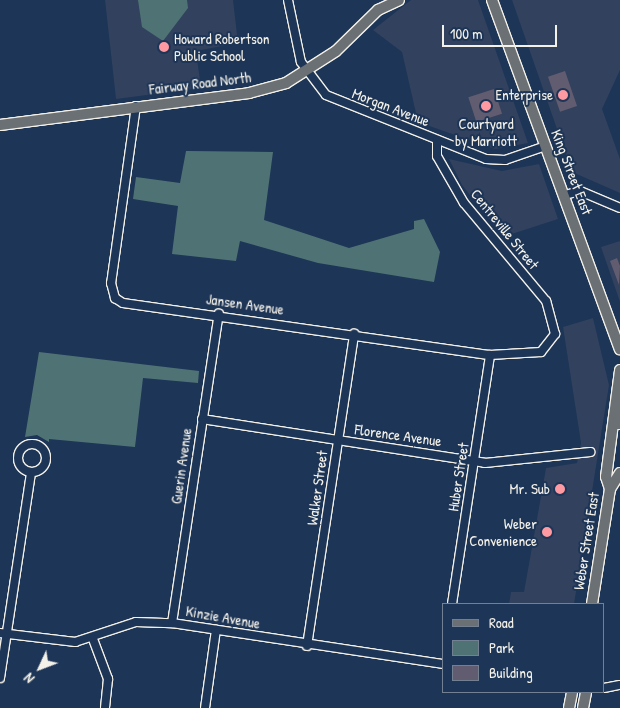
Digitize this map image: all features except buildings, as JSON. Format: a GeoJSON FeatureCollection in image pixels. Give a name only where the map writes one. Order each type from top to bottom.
{"type":"FeatureCollection","features":[{"type":"Feature","properties":{"kind":"main road","name":"Fairway Road North"},"geometry":{"type":"LineString","coordinates":[[0,125],[136,106],[249,94],[307,72],[336,51],[379,5],[399,0]]}},
{"type":"Feature","properties":{"kind":"main road","name":"King Street East"},"geometry":{"type":"LineString","coordinates":[[495,2],[620,349]]}},
{"type":"Feature","properties":{"kind":"main road"},"geometry":{"type":"LineString","coordinates":[[618,418],[620,370]]}},
{"type":"Feature","properties":{"kind":"main road","name":"Weber Street East"},"geometry":{"type":"LineString","coordinates":[[592,603],[610,489],[606,477],[618,418]]}},
{"type":"Feature","properties":{"kind":"main road"},"geometry":{"type":"LineString","coordinates":[[610,489],[620,473]]}},
{"type":"Feature","properties":{"kind":"main road"},"geometry":{"type":"LineString","coordinates":[[569,708],[572,693]]}},
{"type":"Feature","properties":{"kind":"main road"},"geometry":{"type":"LineString","coordinates":[[583,708],[586,693]]}},
{"type":"Feature","properties":{"kind":"street","name":"Morgan Avenue"},"geometry":{"type":"LineString","coordinates":[[288,0],[295,45],[307,72],[331,98],[437,140],[496,160],[546,146]]}},
{"type":"Feature","properties":{"kind":"street","name":"Jansen Avenue"},"geometry":{"type":"LineString","coordinates":[[136,106],[111,283],[115,298],[123,303],[219,314],[490,354],[541,352],[555,334]]}},
{"type":"Feature","properties":{"kind":"street","name":"Centreville Street"},"geometry":{"type":"LineString","coordinates":[[437,140],[437,156],[448,178],[546,301],[555,334]]}},
{"type":"Feature","properties":{"kind":"street"},"geometry":{"type":"LineString","coordinates":[[565,195],[580,191],[620,208]]}},
{"type":"Feature","properties":{"kind":"street","name":"Guerin Avenue"},"geometry":{"type":"LineString","coordinates":[[172,622],[219,314]]}},
{"type":"Feature","properties":{"kind":"street","name":"Walker Street"},"geometry":{"type":"LineString","coordinates":[[307,646],[354,334]]}},
{"type":"Feature","properties":{"kind":"street","name":"Huber Street"},"geometry":{"type":"LineString","coordinates":[[452,603],[490,354]]}},
{"type":"Feature","properties":{"kind":"street","name":"Florence Avenue"},"geometry":{"type":"LineString","coordinates":[[202,419],[500,464],[590,452]]}},
{"type":"Feature","properties":{"kind":"street"},"geometry":{"type":"LineString","coordinates":[[0,678],[3,634],[31,472]]}},
{"type":"Feature","properties":{"kind":"street","name":"Kinzie Avenue"},"geometry":{"type":"LineString","coordinates":[[3,634],[62,643],[93,639],[136,622],[172,622],[307,646],[442,663]]}},
{"type":"Feature","properties":{"kind":"street"},"geometry":{"type":"LineString","coordinates":[[205,708],[216,630]]}},
{"type":"Feature","properties":{"kind":"street"},"geometry":{"type":"LineString","coordinates":[[93,639],[108,679],[105,708]]}},
{"type":"Feature","properties":{"kind":"street"},"geometry":{"type":"LineString","coordinates":[[605,688],[620,685]]}},
{"type":"Feature","properties":{"kind":"shaded area","name":"Howard Robertson Public School"},"geometry":{"type":"Polygon","coordinates":[[[105,0],[233,0],[238,43],[196,51],[201,88],[116,99],[105,0]]]}},
{"type":"Feature","properties":{"kind":"shaded area"},"geometry":{"type":"Polygon","coordinates":[[[411,0],[478,0],[528,143],[495,149],[418,122],[402,52],[373,30],[411,0]]]}},
{"type":"Feature","properties":{"kind":"shaded area"},"geometry":{"type":"Polygon","coordinates":[[[512,0],[620,0],[620,70],[602,109],[620,159],[620,193],[572,172],[512,0]]]}},
{"type":"Feature","properties":{"kind":"shaded area"},"geometry":{"type":"Polygon","coordinates":[[[449,159],[502,171],[539,164],[558,219],[503,237],[462,185],[449,159]]]}},
{"type":"Feature","properties":{"kind":"shaded area"},"geometry":{"type":"Polygon","coordinates":[[[620,241],[620,302],[601,247],[620,241]]]}},
{"type":"Feature","properties":{"kind":"shaded area"},"geometry":{"type":"Polygon","coordinates":[[[593,318],[609,385],[574,603],[509,603],[511,592],[524,592],[546,468],[577,463],[581,443],[563,327],[593,318]]]}},
{"type":"Feature","properties":{"kind":"green space"},"geometry":{"type":"Polygon","coordinates":[[[138,0],[187,0],[188,8],[163,41],[142,27],[138,0]]]}},
{"type":"Feature","properties":{"kind":"green space"},"geometry":{"type":"Polygon","coordinates":[[[186,151],[273,152],[264,220],[349,248],[414,229],[414,221],[424,219],[440,252],[434,282],[318,263],[240,241],[236,261],[172,254],[178,206],[133,199],[136,177],[180,183],[186,151]]]}},
{"type":"Feature","properties":{"kind":"green space"},"geometry":{"type":"Polygon","coordinates":[[[39,352],[199,371],[198,383],[143,378],[135,447],[49,439],[49,442],[37,435],[25,437],[39,352]]]}},
{"type":"Feature","properties":{"kind":"place","name":"Howard Robertson Public School"},"geometry":{"type":"Point","coordinates":[164,47]}},
{"type":"Feature","properties":{"kind":"place","name":"Enterprise"},"geometry":{"type":"Point","coordinates":[563,95]}},
{"type":"Feature","properties":{"kind":"place","name":"Courtyard by Marriott"},"geometry":{"type":"Point","coordinates":[486,106]}},
{"type":"Feature","properties":{"kind":"place","name":"Mr. Sub"},"geometry":{"type":"Point","coordinates":[560,489]}},
{"type":"Feature","properties":{"kind":"place","name":"Weber Convenience"},"geometry":{"type":"Point","coordinates":[547,532]}}]}
